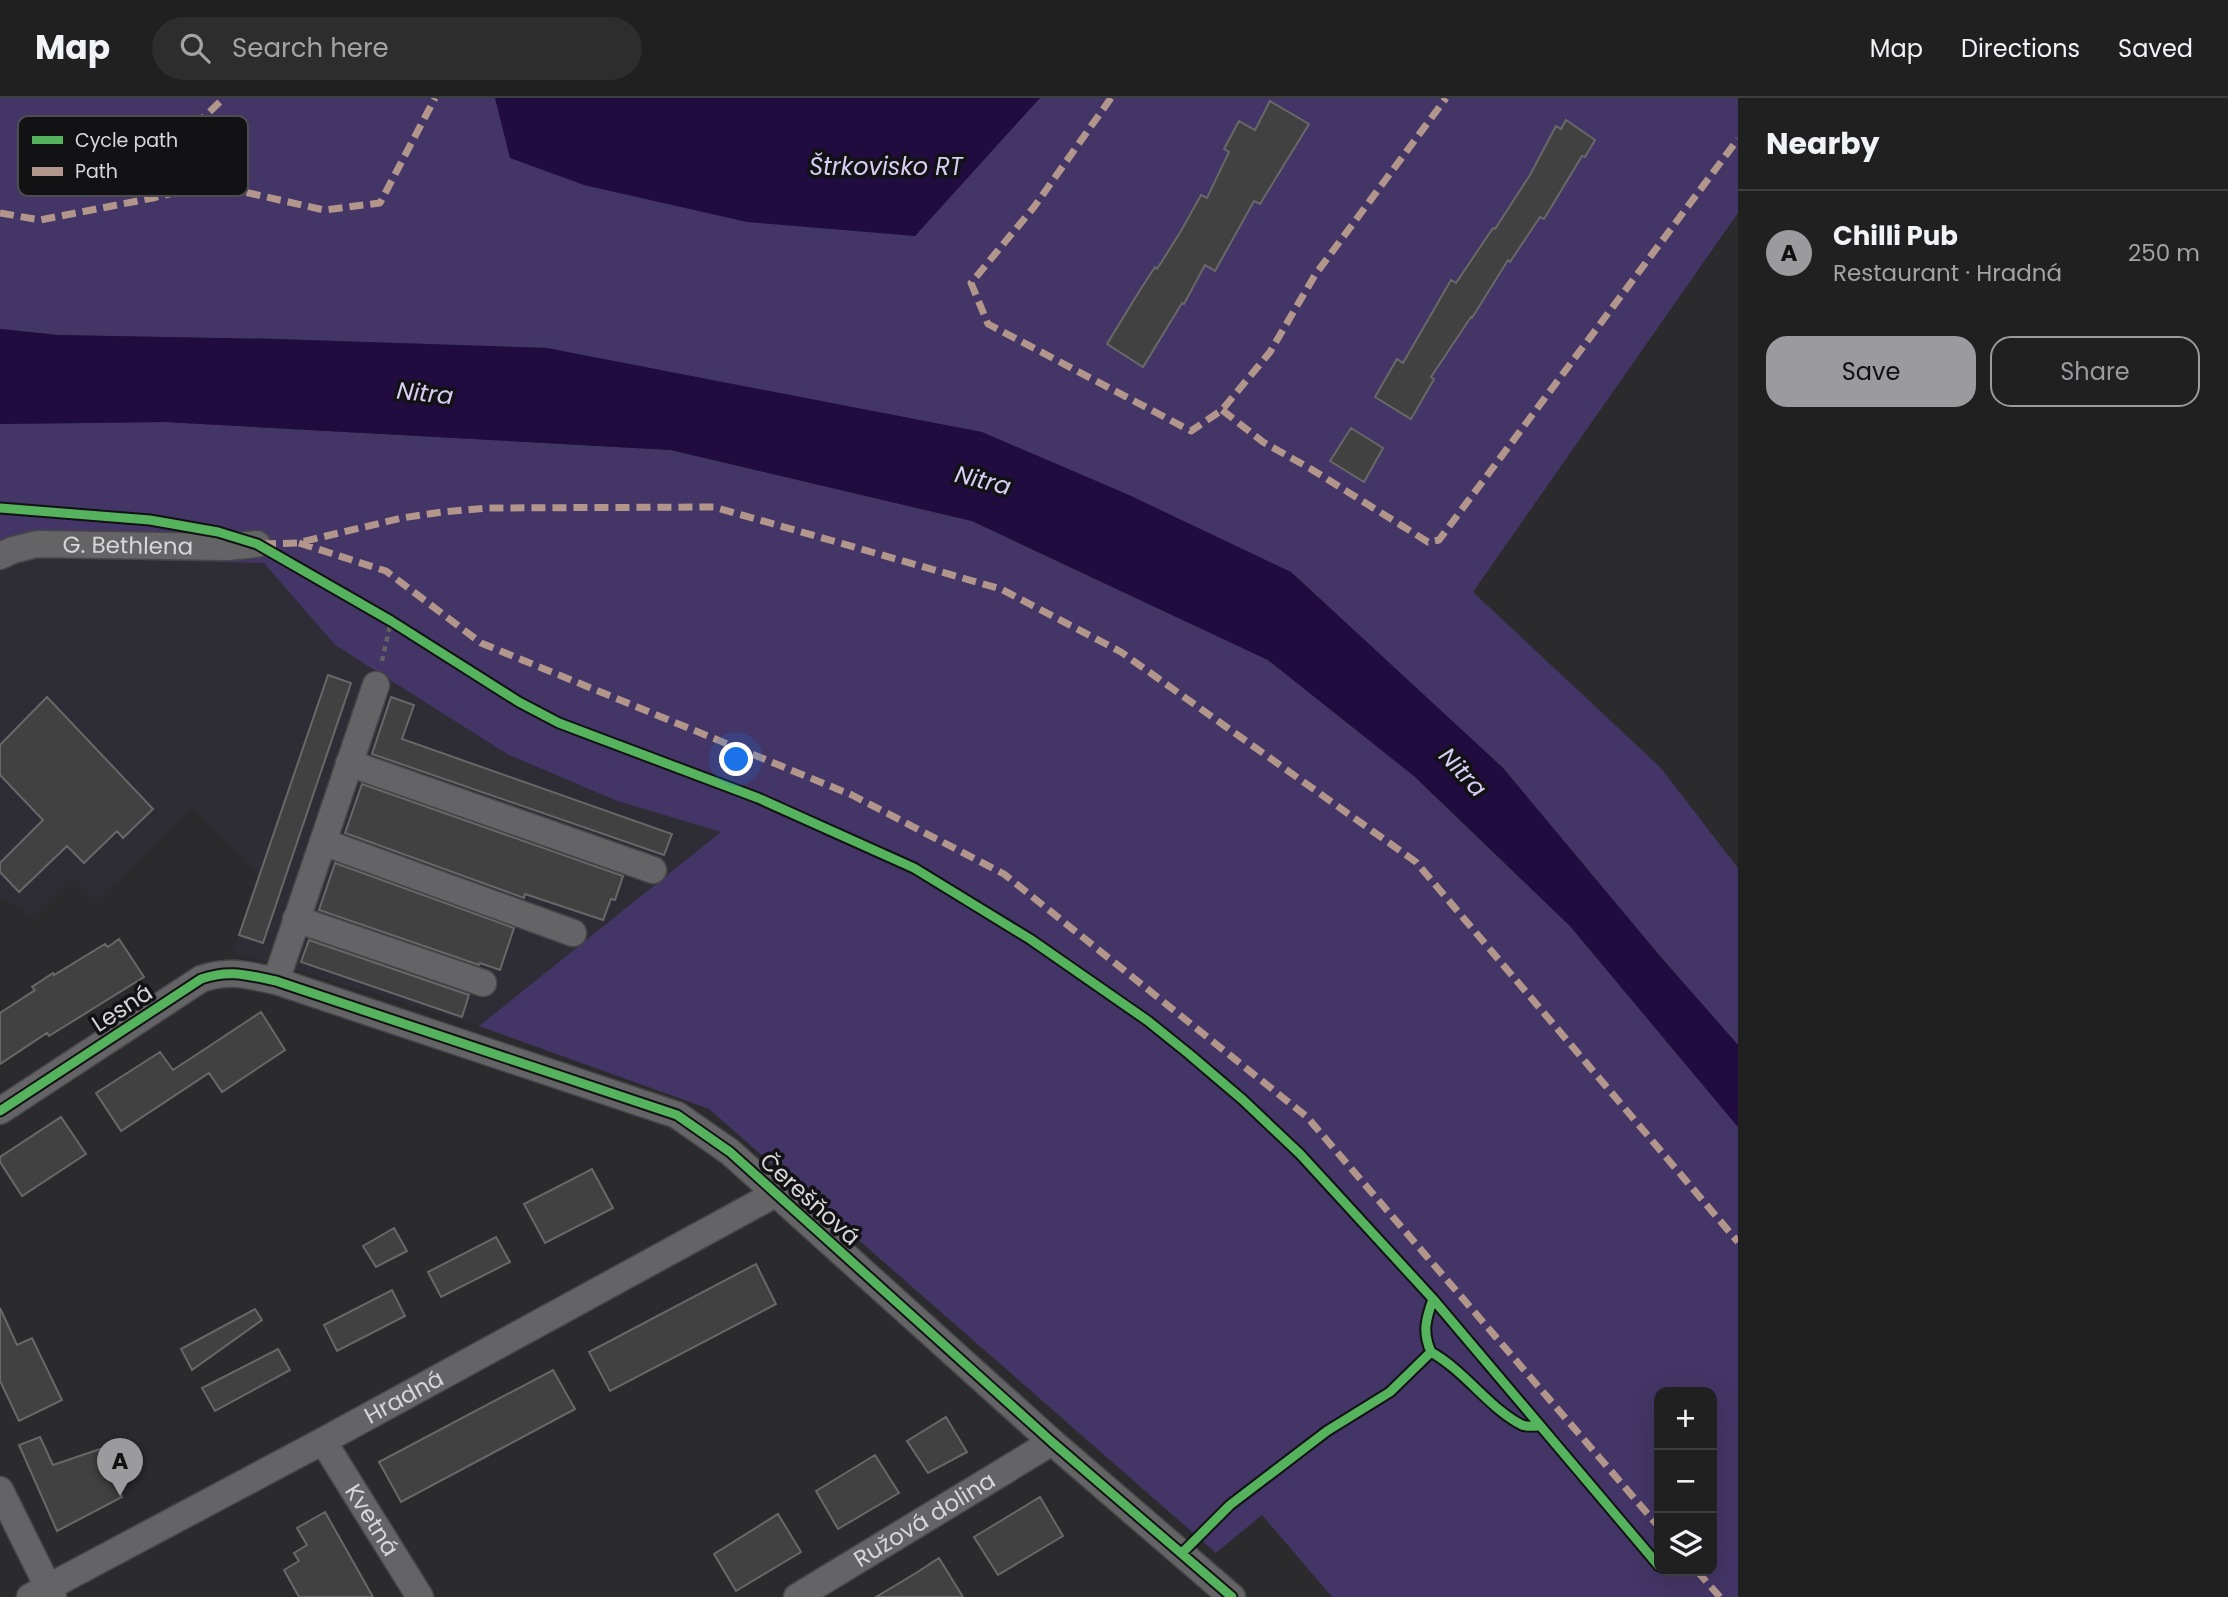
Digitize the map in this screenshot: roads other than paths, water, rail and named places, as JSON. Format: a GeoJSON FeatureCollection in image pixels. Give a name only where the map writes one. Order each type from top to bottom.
{"type":"FeatureCollection","features":[{"type":"Feature","properties":{"kind":"street","name":"G. Bethlena"},"geometry":{"type":"LineString","coordinates":[[0,556],[37,544],[228,547],[257,544]]}},
{"type":"Feature","properties":{"kind":"street"},"geometry":{"type":"LineString","coordinates":[[276,981],[376,685]]}},
{"type":"Feature","properties":{"kind":"street"},"geometry":{"type":"LineString","coordinates":[[349,763],[653,870]]}},
{"type":"Feature","properties":{"kind":"street"},"geometry":{"type":"LineString","coordinates":[[323,842],[573,933]]}},
{"type":"Feature","properties":{"kind":"street"},"geometry":{"type":"LineString","coordinates":[[296,919],[483,984]]}},
{"type":"Feature","properties":{"kind":"street","name":"Lesná"},"geometry":{"type":"LineString","coordinates":[[0,1111],[201,979],[218,973],[239,973],[276,981]]}},
{"type":"Feature","properties":{"kind":"street","name":"Čerešňová"},"geometry":{"type":"LineString","coordinates":[[276,981],[677,1115],[730,1152],[1052,1442],[1232,1597]]}},
{"type":"Feature","properties":{"kind":"street","name":"Hradná"},"geometry":{"type":"LineString","coordinates":[[43,1593],[775,1194]]}},
{"type":"Feature","properties":{"kind":"street","name":"Kvetná"},"geometry":{"type":"LineString","coordinates":[[323,1441],[421,1597]]}},
{"type":"Feature","properties":{"kind":"street","name":"Ružová dolina"},"geometry":{"type":"LineString","coordinates":[[797,1597],[1052,1442]]}},
{"type":"Feature","properties":{"kind":"street"},"geometry":{"type":"LineString","coordinates":[[0,1490],[43,1593]]}},
{"type":"Feature","properties":{"kind":"water","name":"Štrkovisko RT"},"geometry":{"type":"Polygon","coordinates":[[[495,98],[1040,98],[915,236],[747,222],[584,185],[510,158],[495,98]]]}},
{"type":"Feature","properties":{"kind":"water","name":"Nitra"},"geometry":{"type":"Polygon","coordinates":[[[0,329],[58,335],[547,348],[982,432],[1129,495],[1291,572],[1503,768],[1738,1045],[1738,1127],[1570,926],[1414,776],[1268,660],[972,521],[671,450],[165,422],[0,424],[0,329]]]}},
{"type":"Feature","properties":{"kind":"place","name":"Chilli Pub"},"geometry":{"type":"Point","coordinates":[120,1496]}}]}
